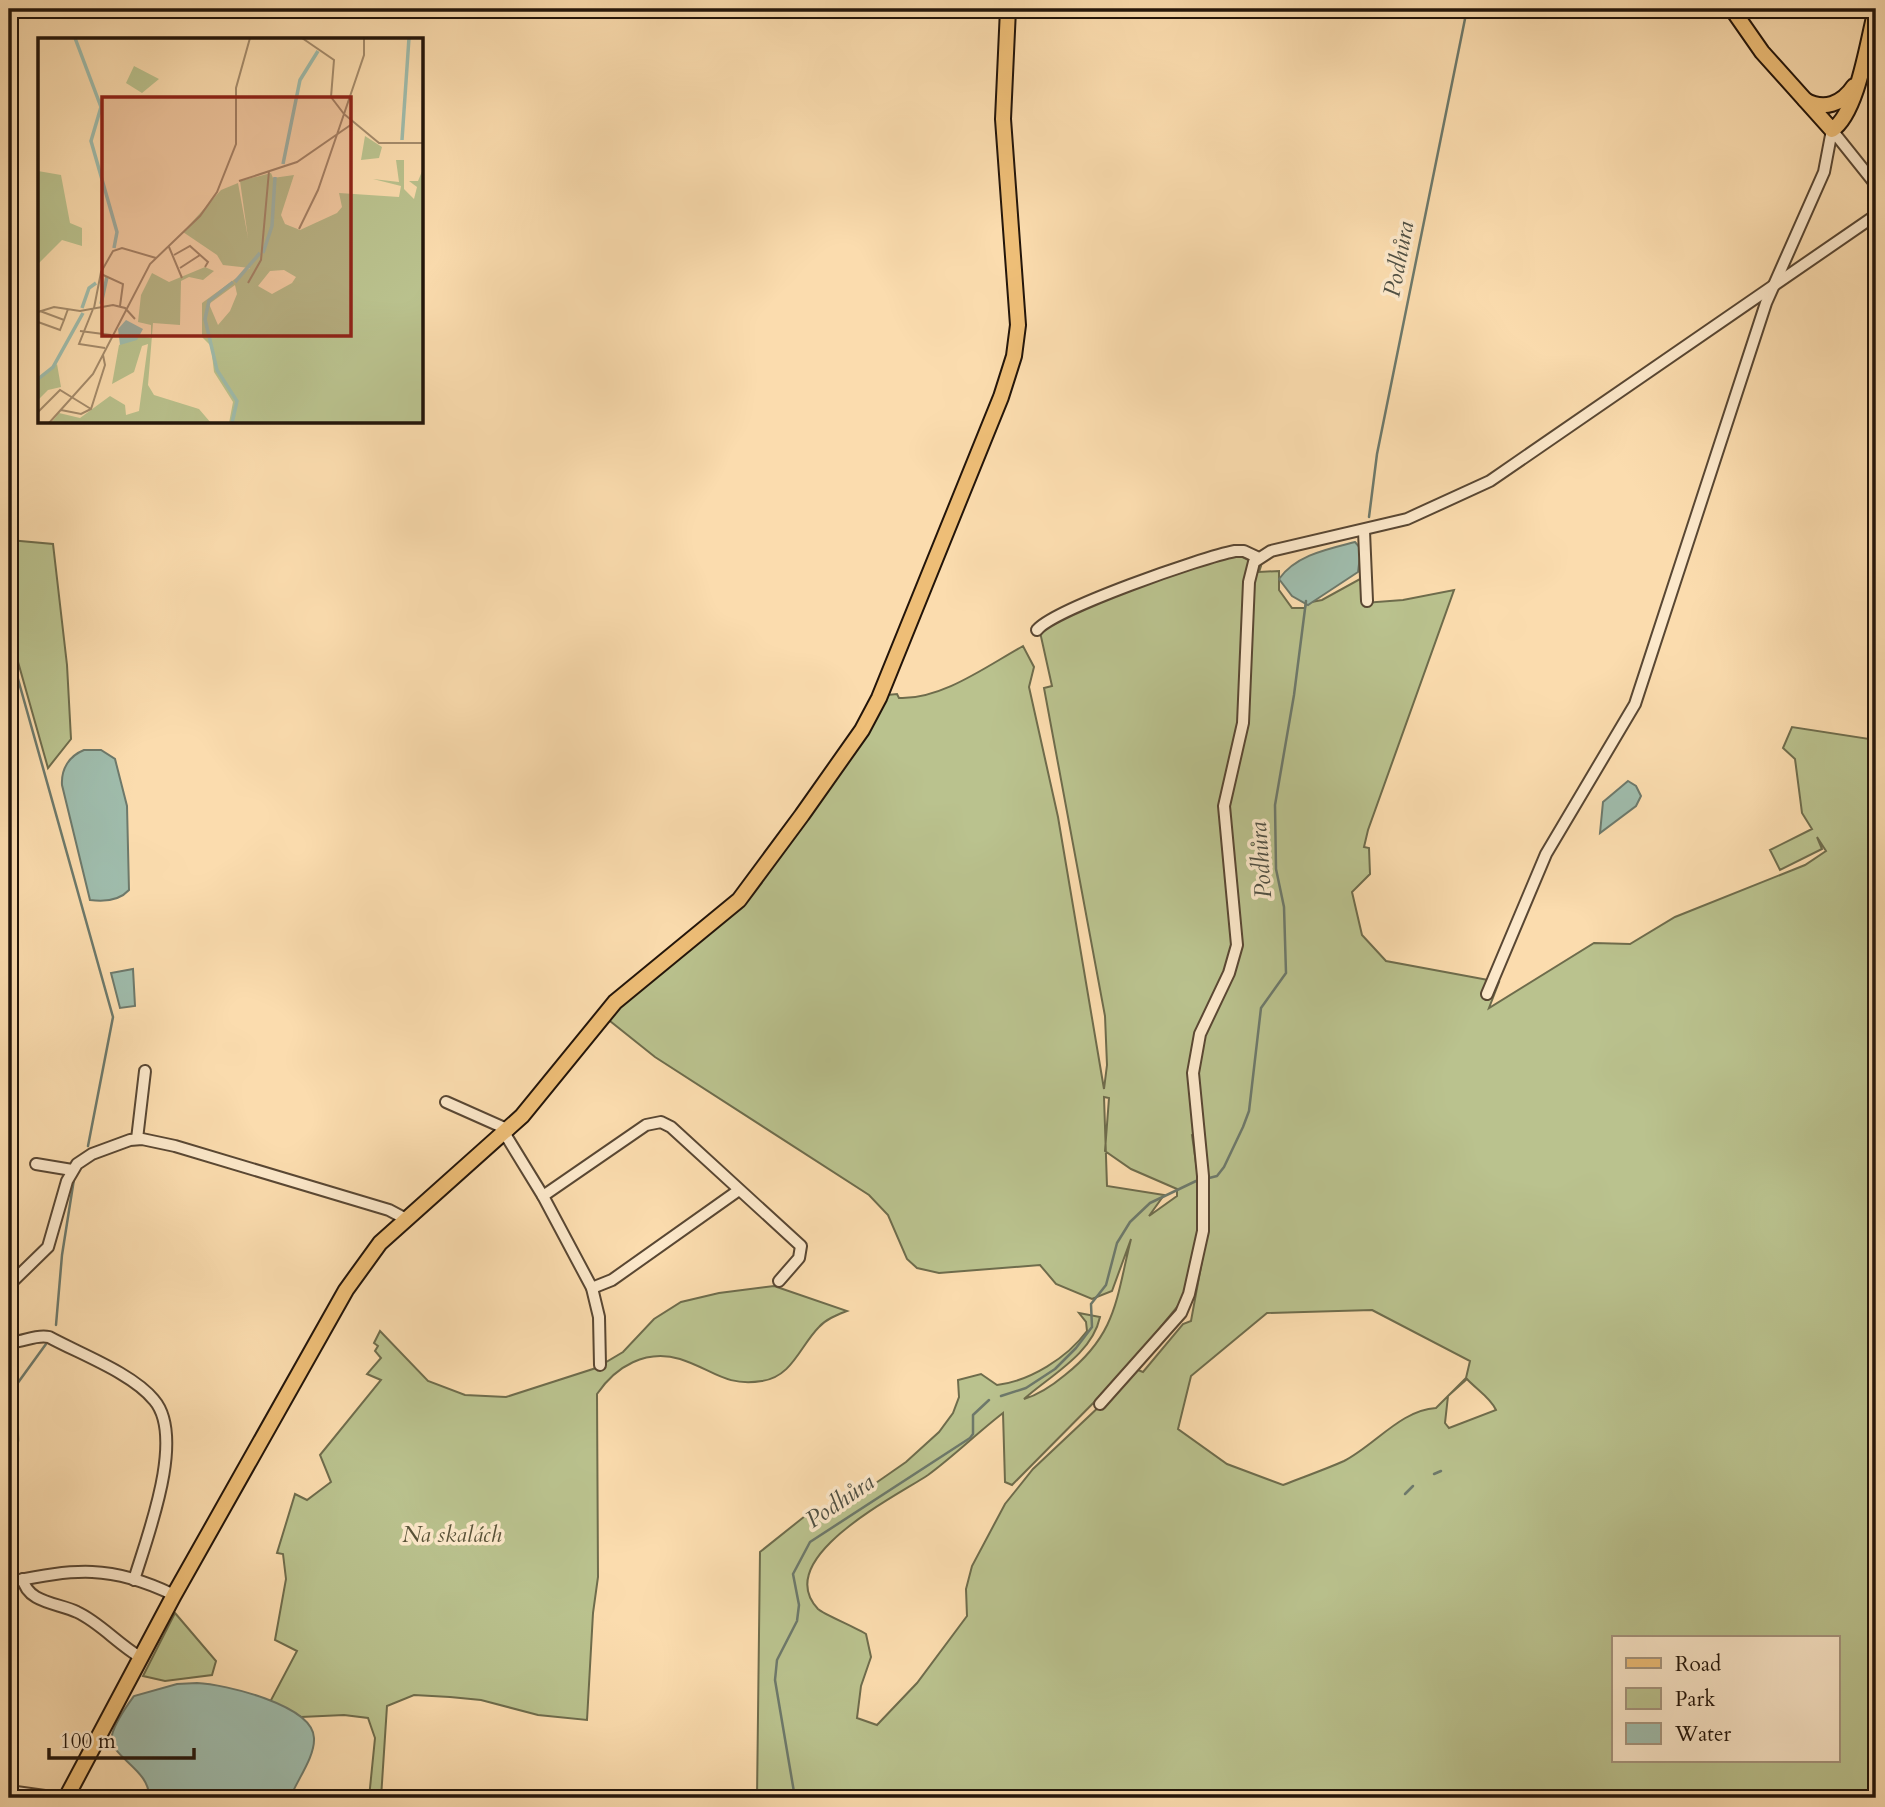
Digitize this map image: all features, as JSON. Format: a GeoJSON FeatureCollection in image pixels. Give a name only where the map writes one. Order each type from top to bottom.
{"type":"FeatureCollection","features":[{"type":"Feature","properties":{"kind":"main road"},"geometry":{"type":"LineString","coordinates":[[66,1798],[174,1595],[355,1276],[380,1243],[507,1132],[615,1002],[722,918],[739,900],[862,730],[890,673],[1001,397],[1016,346],[1017,304],[1003,119],[1008,9]]}},
{"type":"Feature","properties":{"kind":"main road"},"geometry":{"type":"LineString","coordinates":[[1732,9],[1748,35],[1832,130],[1845,115],[1876,9]]}},
{"type":"Feature","properties":{"kind":"main road"},"geometry":{"type":"LineString","coordinates":[[1804,99],[1822,106],[1836,103],[1849,93],[1858,78]]}},
{"type":"Feature","properties":{"kind":"street"},"geometry":{"type":"LineString","coordinates":[[1832,130],[1876,185]]}},
{"type":"Feature","properties":{"kind":"street"},"geometry":{"type":"LineString","coordinates":[[1487,994],[1546,854],[1635,704],[1772,288],[1824,172],[1832,130]]}},
{"type":"Feature","properties":{"kind":"street"},"geometry":{"type":"LineString","coordinates":[[1100,1404],[1181,1313],[1189,1294],[1203,1231],[1203,1176],[1193,1073],[1200,1034],[1228,973],[1237,945],[1224,806],[1243,723],[1251,568],[1259,558],[1271,551],[1364,531],[1428,511],[1490,481],[1876,215]]}},
{"type":"Feature","properties":{"kind":"street"},"geometry":{"type":"LineString","coordinates":[[1364,531],[1367,601]]}},
{"type":"Feature","properties":{"kind":"street"},"geometry":{"type":"LineString","coordinates":[[1037,631],[1072,610],[1166,572],[1235,551],[1244,551],[1259,558]]}},
{"type":"Feature","properties":{"kind":"street"},"geometry":{"type":"LineString","coordinates":[[137,1139],[145,1071]]}},
{"type":"Feature","properties":{"kind":"street"},"geometry":{"type":"LineString","coordinates":[[446,1102],[507,1132],[592,1289],[599,1317],[600,1365]]}},
{"type":"Feature","properties":{"kind":"street"},"geometry":{"type":"LineString","coordinates":[[543,1196],[656,1121],[671,1127],[801,1246],[799,1258],[779,1281]]}},
{"type":"Feature","properties":{"kind":"street"},"geometry":{"type":"LineString","coordinates":[[9,1285],[48,1247],[72,1170],[85,1157],[137,1139],[235,1163],[389,1210],[406,1219]]}},
{"type":"Feature","properties":{"kind":"street"},"geometry":{"type":"LineString","coordinates":[[36,1164],[72,1170]]}},
{"type":"Feature","properties":{"kind":"street"},"geometry":{"type":"LineString","coordinates":[[592,1289],[612,1280],[739,1189]]}},
{"type":"Feature","properties":{"kind":"street"},"geometry":{"type":"LineString","coordinates":[[9,1342],[49,1337],[128,1379],[148,1393],[161,1409],[167,1426],[166,1449],[134,1580]]}},
{"type":"Feature","properties":{"kind":"street"},"geometry":{"type":"LineString","coordinates":[[9,1582],[76,1570],[134,1580],[174,1595]]}},
{"type":"Feature","properties":{"kind":"street"},"geometry":{"type":"LineString","coordinates":[[23,1579],[26,1590],[36,1598],[80,1613],[140,1657]]}},
{"type":"Feature","properties":{"kind":"street"},"geometry":{"type":"LineString","coordinates":[[9,1791],[59,1798]]}},
{"type":"Feature","properties":{"kind":"green space"},"geometry":{"type":"Polygon","coordinates":[[[9,540],[53,544],[67,665],[71,739],[48,768],[9,630],[9,540]]]}},
{"type":"Feature","properties":{"kind":"green space"},"geometry":{"type":"Polygon","coordinates":[[[1236,554],[1261,566],[1259,572],[1279,571],[1279,590],[1292,608],[1305,608],[1306,603],[1322,600],[1360,579],[1363,582],[1364,603],[1403,600],[1454,590],[1368,830],[1364,847],[1369,848],[1370,874],[1352,892],[1362,935],[1386,961],[1499,982],[1489,1008],[1594,943],[1630,944],[1675,917],[1805,865],[1826,851],[1817,837],[1822,849],[1780,870],[1770,850],[1812,829],[1802,813],[1795,759],[1783,748],[1792,727],[1876,740],[1876,1798],[849,1798],[839,1791],[826,1790],[818,1798],[757,1798],[760,1552],[805,1516],[873,1485],[906,1462],[939,1432],[953,1413],[959,1397],[958,1380],[981,1374],[997,1385],[1022,1379],[1047,1367],[1079,1341],[1087,1331],[1086,1322],[1079,1313],[1100,1317],[1096,1330],[1080,1353],[1024,1399],[1035,1395],[1065,1375],[1082,1360],[1105,1330],[1117,1298],[1131,1239],[1112,1291],[1092,1299],[1056,1284],[1040,1265],[939,1273],[917,1268],[907,1259],[888,1215],[869,1195],[655,1057],[610,1021],[610,1012],[712,927],[887,695],[897,694],[899,698],[931,694],[963,680],[1023,646],[1034,667],[1029,687],[1058,817],[1104,1089],[1107,1065],[1105,1016],[1044,688],[1052,686],[1040,632],[1086,607],[1160,578],[1236,554]],[[1104,1097],[1106,1143],[1109,1098],[1104,1097]],[[1203,1133],[1192,1135],[1203,1212],[1182,1301],[1123,1373],[1012,1485],[1005,1482],[1003,1413],[938,1468],[843,1531],[824,1550],[811,1570],[808,1589],[818,1609],[866,1634],[871,1657],[861,1686],[857,1718],[877,1725],[917,1683],[967,1616],[966,1589],[972,1566],[1005,1504],[1033,1469],[1138,1370],[1143,1372],[1183,1324],[1191,1321],[1209,1223],[1203,1133]],[[1106,1152],[1107,1186],[1164,1195],[1149,1216],[1177,1196],[1177,1189],[1131,1169],[1106,1152]],[[1372,1310],[1267,1313],[1191,1376],[1178,1429],[1227,1464],[1283,1485],[1344,1461],[1400,1421],[1423,1410],[1436,1408],[1466,1378],[1470,1361],[1372,1310]],[[1467,1379],[1448,1396],[1445,1423],[1449,1428],[1496,1410],[1467,1379]]]}},
{"type":"Feature","properties":{"kind":"green space","name":"Na skalách"},"geometry":{"type":"Polygon","coordinates":[[[774,1286],[847,1311],[822,1324],[781,1374],[762,1381],[738,1381],[680,1359],[655,1356],[633,1362],[623,1368],[613,1375],[597,1394],[598,1577],[593,1613],[587,1720],[538,1715],[481,1700],[414,1695],[387,1706],[381,1798],[369,1798],[375,1738],[368,1718],[344,1715],[301,1717],[270,1702],[297,1651],[275,1640],[286,1579],[283,1554],[277,1553],[295,1494],[307,1500],[331,1482],[320,1455],[381,1380],[367,1374],[381,1358],[375,1351],[378,1346],[374,1343],[380,1331],[428,1381],[465,1395],[506,1397],[596,1368],[623,1352],[654,1319],[681,1302],[719,1293],[774,1286]]]}},
{"type":"Feature","properties":{"kind":"green space"},"geometry":{"type":"Polygon","coordinates":[[[175,1613],[216,1661],[212,1675],[165,1681],[143,1676],[175,1613]]]}},
{"type":"Feature","properties":{"kind":"water"},"geometry":{"type":"Polygon","coordinates":[[[1355,542],[1361,549],[1358,572],[1308,605],[1292,596],[1279,579],[1303,559],[1355,542]]]}},
{"type":"Feature","properties":{"kind":"water"},"geometry":{"type":"Polygon","coordinates":[[[84,750],[101,750],[115,759],[127,806],[129,890],[111,900],[90,900],[62,785],[67,764],[84,750]]]}},
{"type":"Feature","properties":{"kind":"water"},"geometry":{"type":"Polygon","coordinates":[[[1628,781],[1636,786],[1641,796],[1636,806],[1600,833],[1603,802],[1628,781]]]}},
{"type":"Feature","properties":{"kind":"water"},"geometry":{"type":"Polygon","coordinates":[[[133,969],[135,1006],[120,1008],[111,973],[133,969]]]}},
{"type":"Feature","properties":{"kind":"water"},"geometry":{"type":"Polygon","coordinates":[[[197,1683],[246,1692],[284,1706],[310,1726],[314,1738],[312,1753],[290,1798],[149,1798],[143,1779],[112,1743],[116,1725],[134,1696],[177,1684],[197,1683]]]}},
{"type":"Feature","properties":{"kind":"waterway","name":"Podhůra"},"geometry":{"type":"LineString","coordinates":[[1369,517],[1377,454],[1467,9]]}},
{"type":"Feature","properties":{"kind":"waterway","name":"Podhůra"},"geometry":{"type":"LineString","coordinates":[[1209,1178],[1217,1176],[1224,1167],[1243,1127],[1249,1111],[1261,1008],[1286,973],[1284,907],[1276,869],[1275,805],[1294,695],[1306,601]]}},
{"type":"Feature","properties":{"kind":"waterway"},"geometry":{"type":"LineString","coordinates":[[9,647],[113,1017],[88,1146]]}},
{"type":"Feature","properties":{"kind":"waterway"},"geometry":{"type":"LineString","coordinates":[[56,1325],[62,1255],[74,1179]]}},
{"type":"Feature","properties":{"kind":"waterway","name":"Podhůra"},"geometry":{"type":"LineString","coordinates":[[1001,1396],[1026,1388],[1055,1369],[1076,1348],[1092,1327],[1091,1304],[1106,1285],[1117,1243],[1130,1222],[1150,1203],[1196,1181]]}},
{"type":"Feature","properties":{"kind":"waterway"},"geometry":{"type":"LineString","coordinates":[[17,1384],[46,1344]]}},
{"type":"Feature","properties":{"kind":"waterway","name":"Podhůra"},"geometry":{"type":"LineString","coordinates":[[795,1798],[775,1680],[777,1660],[797,1621],[799,1605],[793,1574],[810,1542],[970,1438],[973,1434],[973,1415],[989,1400]]}},
{"type":"Feature","properties":{"kind":"waterway"},"geometry":{"type":"LineString","coordinates":[[9,1462],[18,1441],[17,1408]]}},
{"type":"Feature","properties":{"kind":"waterway"},"geometry":{"type":"LineString","coordinates":[[1434,1474],[1441,1471]]}},
{"type":"Feature","properties":{"kind":"waterway"},"geometry":{"type":"LineString","coordinates":[[1405,1494],[1413,1486]]}}]}
